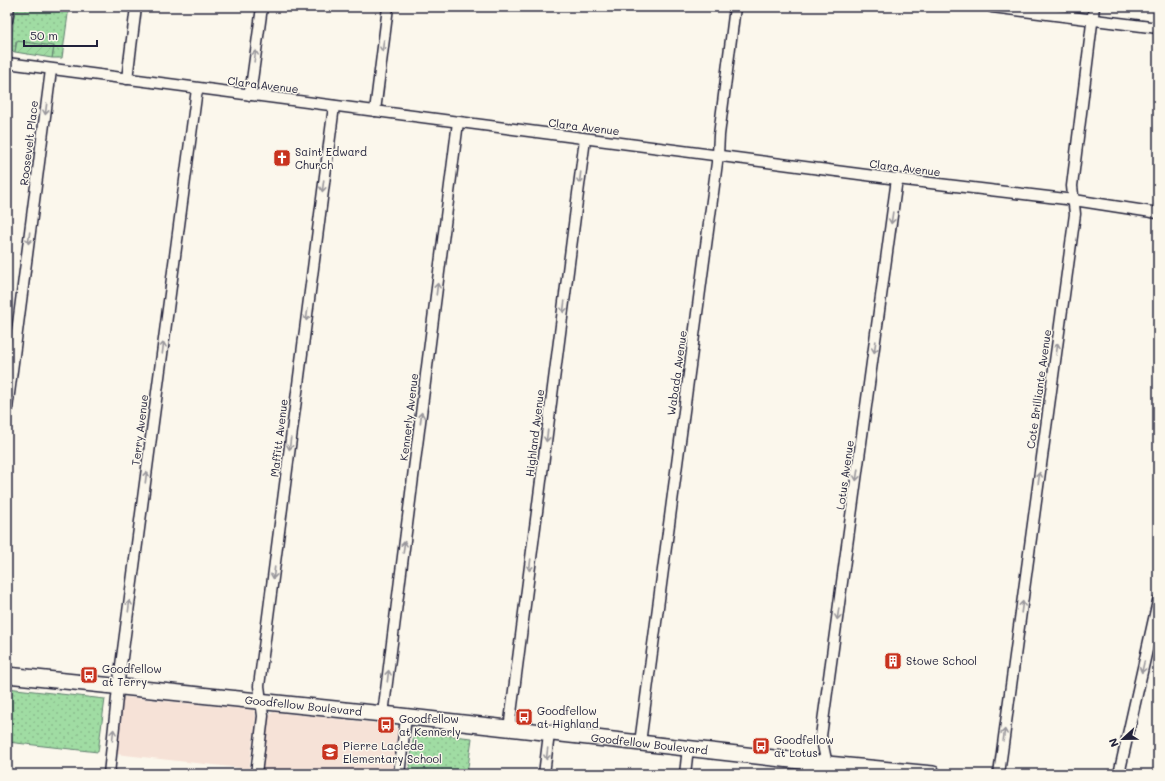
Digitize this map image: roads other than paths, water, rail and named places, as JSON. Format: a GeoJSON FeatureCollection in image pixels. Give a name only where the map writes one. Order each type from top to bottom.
{"type":"FeatureCollection","features":[{"type":"Feature","properties":{"kind":"main road","name":"Goodfellow Boulevard"},"geometry":{"type":"LineString","coordinates":[[7,675],[118,688],[383,714],[406,718],[549,734],[688,748],[828,769],[934,774]]}},
{"type":"Feature","properties":{"kind":"street"},"geometry":{"type":"LineString","coordinates":[[7,20],[9,7]]}},
{"type":"Feature","properties":{"kind":"street"},"geometry":{"type":"LineString","coordinates":[[127,79],[136,7]]}},
{"type":"Feature","properties":{"kind":"street"},"geometry":{"type":"LineString","coordinates":[[250,95],[262,7]]}},
{"type":"Feature","properties":{"kind":"street"},"geometry":{"type":"LineString","coordinates":[[375,111],[388,7]]}},
{"type":"Feature","properties":{"kind":"street","name":"Wabada Avenue"},"geometry":{"type":"LineString","coordinates":[[640,743],[718,155],[719,136],[736,7]]}},
{"type":"Feature","properties":{"kind":"street"},"geometry":{"type":"LineString","coordinates":[[992,7],[1158,28]]}},
{"type":"Feature","properties":{"kind":"street","name":"Cote Brilliante Avenue"},"geometry":{"type":"LineString","coordinates":[[999,774],[1074,221],[1072,186],[1094,7]]}},
{"type":"Feature","properties":{"kind":"street","name":"Clara Avenue"},"geometry":{"type":"LineString","coordinates":[[7,64],[898,179],[1074,200],[1158,213]]}},
{"type":"Feature","properties":{"kind":"street","name":"Roosevelt Place"},"geometry":{"type":"LineString","coordinates":[[7,409],[51,70]]}},
{"type":"Feature","properties":{"kind":"street","name":"Terry Avenue"},"geometry":{"type":"LineString","coordinates":[[109,774],[118,688],[196,89]]}},
{"type":"Feature","properties":{"kind":"street","name":"Maffitt Avenue"},"geometry":{"type":"LineString","coordinates":[[256,774],[263,716],[259,686],[334,106]]}},
{"type":"Feature","properties":{"kind":"street","name":"Kennerly Avenue"},"geometry":{"type":"LineString","coordinates":[[383,714],[458,122]]}},
{"type":"Feature","properties":{"kind":"street","name":"Highland Avenue"},"geometry":{"type":"LineString","coordinates":[[509,729],[585,139]]}},
{"type":"Feature","properties":{"kind":"street","name":"Lotus Avenue"},"geometry":{"type":"LineString","coordinates":[[828,769],[822,748],[821,736],[898,179]]}},
{"type":"Feature","properties":{"kind":"street"},"geometry":{"type":"LineString","coordinates":[[1119,774],[1158,601]]}},
{"type":"Feature","properties":{"kind":"street"},"geometry":{"type":"LineString","coordinates":[[400,774],[406,718]]}},
{"type":"Feature","properties":{"kind":"street"},"geometry":{"type":"LineString","coordinates":[[544,774],[549,734]]}},
{"type":"Feature","properties":{"kind":"street"},"geometry":{"type":"LineString","coordinates":[[685,774],[688,748]]}},
{"type":"Feature","properties":{"kind":"place","name":"Saint Edward Church"},"geometry":{"type":"Point","coordinates":[282,158]}},
{"type":"Feature","properties":{"kind":"place","name":"Stowe School"},"geometry":{"type":"Point","coordinates":[893,661]}},
{"type":"Feature","properties":{"kind":"place","name":"Goodfellow at Terry"},"geometry":{"type":"Point","coordinates":[89,675]}},
{"type":"Feature","properties":{"kind":"place","name":"Goodfellow at Highland"},"geometry":{"type":"Point","coordinates":[524,717]}},
{"type":"Feature","properties":{"kind":"place","name":"Goodfellow at Kennerly"},"geometry":{"type":"Point","coordinates":[386,725]}},
{"type":"Feature","properties":{"kind":"place","name":"Goodfellow at Lotus"},"geometry":{"type":"Point","coordinates":[761,746]}},
{"type":"Feature","properties":{"kind":"place","name":"Pierre Laclede Elementary School"},"geometry":{"type":"Point","coordinates":[330,752]}}]}
